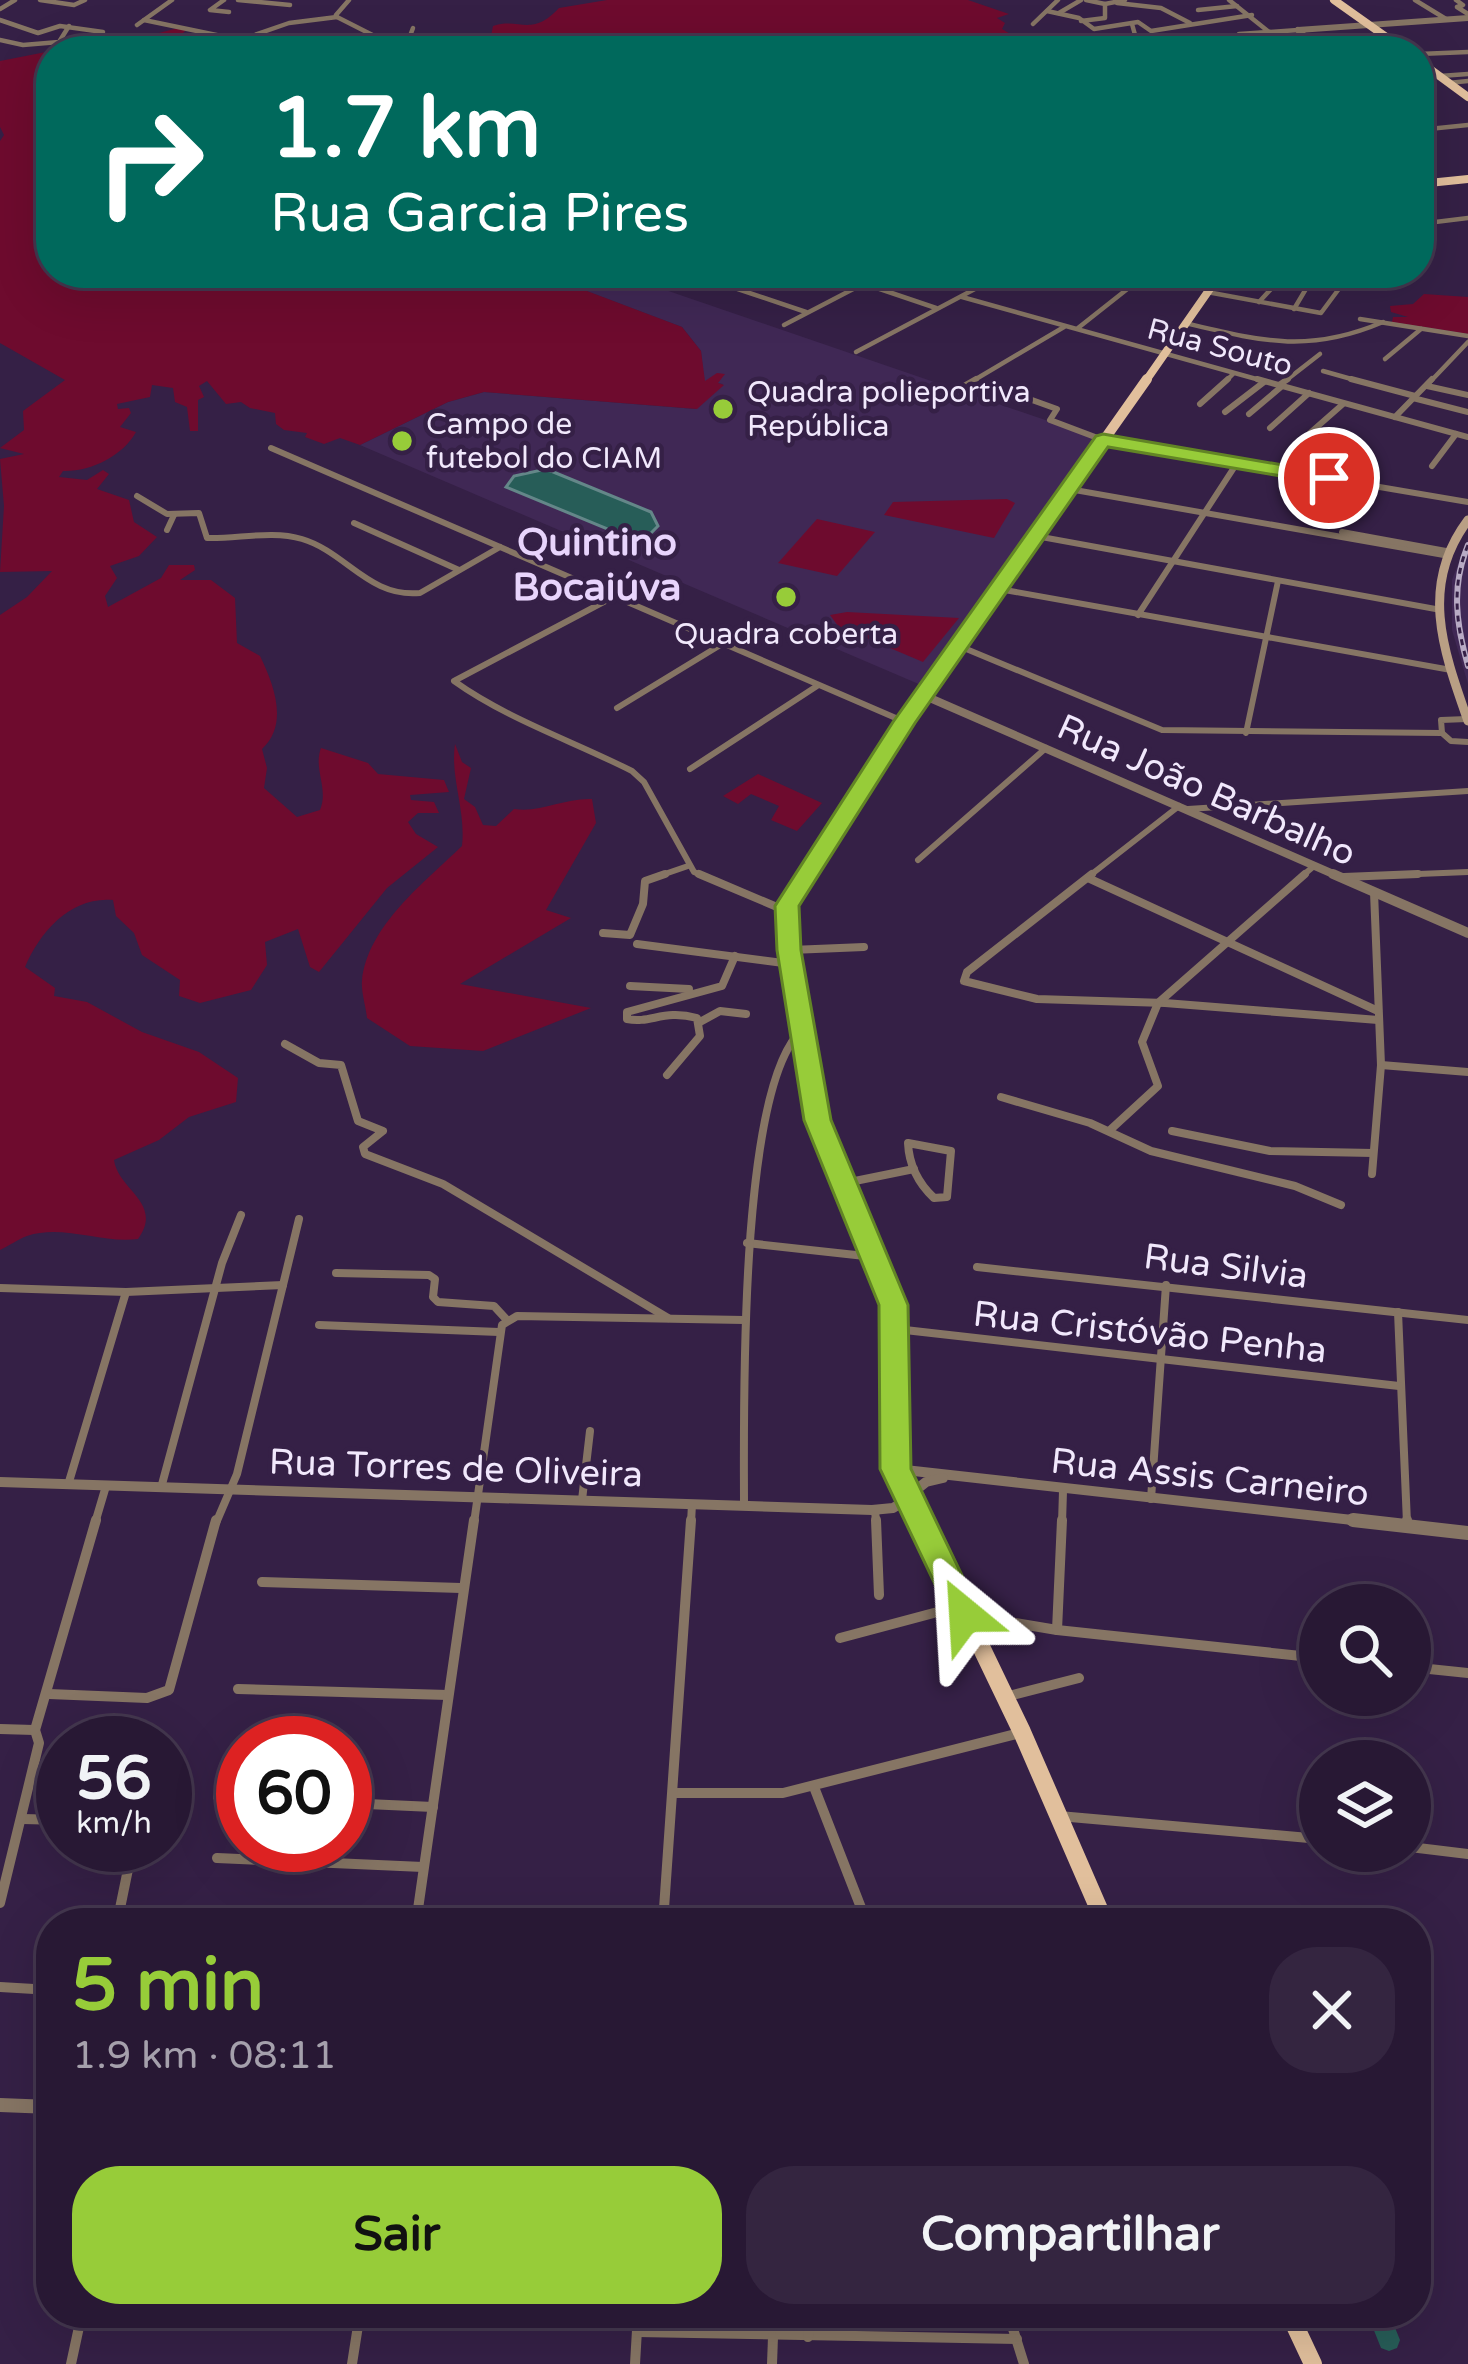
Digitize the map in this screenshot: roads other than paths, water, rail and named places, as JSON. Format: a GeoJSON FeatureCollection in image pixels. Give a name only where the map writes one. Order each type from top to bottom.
{"type":"FeatureCollection","features":[{"type":"Feature","properties":{"kind":"main road"},"geometry":{"type":"LineString","coordinates":[[1334,0],[1385,35]]}},
{"type":"Feature","properties":{"kind":"main road"},"geometry":{"type":"LineString","coordinates":[[1434,70],[1468,97]]}},
{"type":"Feature","properties":{"kind":"main road"},"geometry":{"type":"LineString","coordinates":[[1434,182],[1468,178]]}},
{"type":"Feature","properties":{"kind":"main road"},"geometry":{"type":"LineString","coordinates":[[1098,1908],[1022,1732],[896,1469],[894,1305],[818,1120],[786,911],[799,883],[904,722],[1210,288]]}},
{"type":"Feature","properties":{"kind":"main road"},"geometry":{"type":"LineString","coordinates":[[1468,520],[1445,553],[1441,610],[1452,670],[1468,720]]}},
{"type":"Feature","properties":{"kind":"main road"},"geometry":{"type":"LineString","coordinates":[[1296,2328],[1313,2364]]}},
{"type":"Feature","properties":{"kind":"street"},"geometry":{"type":"LineString","coordinates":[[0,9],[15,0]]}},
{"type":"Feature","properties":{"kind":"street"},"geometry":{"type":"LineString","coordinates":[[40,0],[75,5],[86,0]]}},
{"type":"Feature","properties":{"kind":"street"},"geometry":{"type":"LineString","coordinates":[[137,25],[172,0]]}},
{"type":"Feature","properties":{"kind":"street"},"geometry":{"type":"LineString","coordinates":[[224,0],[210,10],[229,12]]}},
{"type":"Feature","properties":{"kind":"street"},"geometry":{"type":"LineString","coordinates":[[337,17],[349,0]]}},
{"type":"Feature","properties":{"kind":"street"},"geometry":{"type":"LineString","coordinates":[[1033,24],[1058,0]]}},
{"type":"Feature","properties":{"kind":"street"},"geometry":{"type":"LineString","coordinates":[[1057,14],[1084,0],[1161,8],[1191,23]]}},
{"type":"Feature","properties":{"kind":"street"},"geometry":{"type":"LineString","coordinates":[[1117,3],[1125,0]]}},
{"type":"Feature","properties":{"kind":"street"},"geometry":{"type":"LineString","coordinates":[[1229,0],[1269,32]]}},
{"type":"Feature","properties":{"kind":"street"},"geometry":{"type":"LineString","coordinates":[[1415,0],[1446,19]]}},
{"type":"Feature","properties":{"kind":"street"},"geometry":{"type":"LineString","coordinates":[[1456,0],[1463,5],[1457,8],[1468,16]]}},
{"type":"Feature","properties":{"kind":"street"},"geometry":{"type":"LineString","coordinates":[[221,18],[248,1],[290,5],[281,14]]}},
{"type":"Feature","properties":{"kind":"street"},"geometry":{"type":"LineString","coordinates":[[1082,21],[1107,16],[1106,4]]}},
{"type":"Feature","properties":{"kind":"street"},"geometry":{"type":"LineString","coordinates":[[1198,10],[1237,6]]}},
{"type":"Feature","properties":{"kind":"street"},"geometry":{"type":"LineString","coordinates":[[1046,11],[1094,29],[1141,22],[1152,31],[1252,16]]}},
{"type":"Feature","properties":{"kind":"street"},"geometry":{"type":"LineString","coordinates":[[1239,34],[1468,16]]}},
{"type":"Feature","properties":{"kind":"street"},"geometry":{"type":"LineString","coordinates":[[253,36],[296,21],[337,17],[373,36]]}},
{"type":"Feature","properties":{"kind":"street"},"geometry":{"type":"LineString","coordinates":[[0,20],[38,33],[69,26],[103,32]]}},
{"type":"Feature","properties":{"kind":"street"},"geometry":{"type":"LineString","coordinates":[[144,20],[210,36]]}},
{"type":"Feature","properties":{"kind":"street"},"geometry":{"type":"LineString","coordinates":[[1132,24],[1135,36]]}},
{"type":"Feature","properties":{"kind":"street"},"geometry":{"type":"LineString","coordinates":[[62,36],[69,26]]}},
{"type":"Feature","properties":{"kind":"street"},"geometry":{"type":"LineString","coordinates":[[410,36],[413,28]]}},
{"type":"Feature","properties":{"kind":"street"},"geometry":{"type":"LineString","coordinates":[[1298,30],[1307,36]]}},
{"type":"Feature","properties":{"kind":"street"},"geometry":{"type":"LineString","coordinates":[[204,35],[218,36]]}},
{"type":"Feature","properties":{"kind":"street"},"geometry":{"type":"LineString","coordinates":[[1380,36],[1385,35]]}},
{"type":"Feature","properties":{"kind":"street"},"geometry":{"type":"LineString","coordinates":[[0,40],[36,44]]}},
{"type":"Feature","properties":{"kind":"street"},"geometry":{"type":"LineString","coordinates":[[27,48],[36,46]]}},
{"type":"Feature","properties":{"kind":"street"},"geometry":{"type":"LineString","coordinates":[[1434,55],[1468,52]]}},
{"type":"Feature","properties":{"kind":"street"},"geometry":{"type":"LineString","coordinates":[[1444,79],[1468,78]]}},
{"type":"Feature","properties":{"kind":"street"},"geometry":{"type":"LineString","coordinates":[[1434,128],[1468,125]]}},
{"type":"Feature","properties":{"kind":"street"},"geometry":{"type":"LineString","coordinates":[[1434,222],[1468,218]]}},
{"type":"Feature","properties":{"kind":"street"},"geometry":{"type":"LineString","coordinates":[[734,288],[806,312]]}},
{"type":"Feature","properties":{"kind":"street"},"geometry":{"type":"LineString","coordinates":[[784,325],[855,288]]}},
{"type":"Feature","properties":{"kind":"street"},"geometry":{"type":"LineString","coordinates":[[875,288],[938,309]]}},
{"type":"Feature","properties":{"kind":"street"},"geometry":{"type":"LineString","coordinates":[[856,352],[978,288]]}},
{"type":"Feature","properties":{"kind":"street"},"geometry":{"type":"LineString","coordinates":[[1077,329],[1128,288]]}},
{"type":"Feature","properties":{"kind":"street"},"geometry":{"type":"LineString","coordinates":[[1259,302],[1272,288]]}},
{"type":"Feature","properties":{"kind":"street"},"geometry":{"type":"LineString","coordinates":[[1294,309],[1307,288]]}},
{"type":"Feature","properties":{"kind":"street"},"geometry":{"type":"LineString","coordinates":[[1207,292],[1321,313],[1340,288]]}},
{"type":"Feature","properties":{"kind":"street","name":"Rua Souto"},"geometry":{"type":"LineString","coordinates":[[962,297],[1468,437]]}},
{"type":"Feature","properties":{"kind":"street"},"geometry":{"type":"LineString","coordinates":[[1360,319],[1468,339],[1395,417]]}},
{"type":"Feature","properties":{"kind":"street"},"geometry":{"type":"LineString","coordinates":[[1185,323],[1304,347],[1349,338],[1383,322]]}},
{"type":"Feature","properties":{"kind":"street"},"geometry":{"type":"LineString","coordinates":[[962,387],[1066,326]]}},
{"type":"Feature","properties":{"kind":"street"},"geometry":{"type":"LineString","coordinates":[[1385,359],[1422,328]]}},
{"type":"Feature","properties":{"kind":"street"},"geometry":{"type":"LineString","coordinates":[[1250,414],[1320,354]]}},
{"type":"Feature","properties":{"kind":"street"},"geometry":{"type":"LineString","coordinates":[[1323,371],[1468,412]]}},
{"type":"Feature","properties":{"kind":"street"},"geometry":{"type":"LineString","coordinates":[[1200,404],[1234,373]]}},
{"type":"Feature","properties":{"kind":"street"},"geometry":{"type":"LineString","coordinates":[[1225,412],[1265,381]]}},
{"type":"Feature","properties":{"kind":"street"},"geometry":{"type":"LineString","coordinates":[[1425,386],[1468,395]]}},
{"type":"Feature","properties":{"kind":"street"},"geometry":{"type":"LineString","coordinates":[[1270,428],[1309,393]]}},
{"type":"Feature","properties":{"kind":"street"},"geometry":{"type":"LineString","coordinates":[[1032,400],[1057,409],[1050,420],[1103,440],[1468,502]]}},
{"type":"Feature","properties":{"kind":"street"},"geometry":{"type":"LineString","coordinates":[[1310,433],[1344,403]]}},
{"type":"Feature","properties":{"kind":"street"},"geometry":{"type":"LineString","coordinates":[[1432,466],[1456,434]]}},
{"type":"Feature","properties":{"kind":"street"},"geometry":{"type":"LineString","coordinates":[[271,448],[904,722]]}},
{"type":"Feature","properties":{"kind":"street"},"geometry":{"type":"LineString","coordinates":[[1138,615],[1237,463]]}},
{"type":"Feature","properties":{"kind":"street"},"geometry":{"type":"LineString","coordinates":[[1071,487],[1445,553]]}},
{"type":"Feature","properties":{"kind":"street"},"geometry":{"type":"LineString","coordinates":[[137,496],[174,514],[203,516],[207,538],[300,538],[381,588],[406,595],[420,593],[502,547]]}},
{"type":"Feature","properties":{"kind":"street"},"geometry":{"type":"LineString","coordinates":[[167,530],[174,514]]}},
{"type":"Feature","properties":{"kind":"street"},"geometry":{"type":"LineString","coordinates":[[354,523],[460,571]]}},
{"type":"Feature","properties":{"kind":"street"},"geometry":{"type":"LineString","coordinates":[[1036,536],[1441,610]]}},
{"type":"Feature","properties":{"kind":"street"},"geometry":{"type":"LineString","coordinates":[[1246,733],[1278,581]]}},
{"type":"Feature","properties":{"kind":"street"},"geometry":{"type":"LineString","coordinates":[[998,589],[1452,670]]}},
{"type":"Feature","properties":{"kind":"street"},"geometry":{"type":"LineString","coordinates":[[616,596],[454,681],[489,706],[538,724],[638,775],[688,866],[710,883],[786,911]]}},
{"type":"Feature","properties":{"kind":"street"},"geometry":{"type":"LineString","coordinates":[[617,708],[723,643]]}},
{"type":"Feature","properties":{"kind":"street"},"geometry":{"type":"LineString","coordinates":[[958,646],[1152,728],[1442,733],[1451,741],[1468,742]]}},
{"type":"Feature","properties":{"kind":"street"},"geometry":{"type":"LineString","coordinates":[[690,769],[818,686]]}},
{"type":"Feature","properties":{"kind":"street","name":"Rua João Barbalho"},"geometry":{"type":"LineString","coordinates":[[923,695],[1468,933]]}},
{"type":"Feature","properties":{"kind":"street"},"geometry":{"type":"LineString","coordinates":[[1442,733],[1441,721],[1468,720]]}},
{"type":"Feature","properties":{"kind":"street"},"geometry":{"type":"LineString","coordinates":[[917,860],[952,826],[997,796],[1016,772],[1046,748]]}},
{"type":"Feature","properties":{"kind":"street"},"geometry":{"type":"LineString","coordinates":[[1378,1016],[1012,995],[963,978],[1183,808],[1468,791]]}},
{"type":"Feature","properties":{"kind":"street"},"geometry":{"type":"LineString","coordinates":[[603,933],[630,934],[644,904],[645,881],[688,866]]}},
{"type":"Feature","properties":{"kind":"street"},"geometry":{"type":"LineString","coordinates":[[1109,1131],[1158,1086],[1142,1042],[1157,1003],[1314,866]]}},
{"type":"Feature","properties":{"kind":"street"},"geometry":{"type":"LineString","coordinates":[[1341,877],[1468,872]]}},
{"type":"Feature","properties":{"kind":"street"},"geometry":{"type":"LineString","coordinates":[[1088,878],[1227,940],[1378,1016]]}},
{"type":"Feature","properties":{"kind":"street"},"geometry":{"type":"LineString","coordinates":[[1372,1174],[1381,1065],[1373,892]]}},
{"type":"Feature","properties":{"kind":"street"},"geometry":{"type":"LineString","coordinates":[[638,944],[735,956],[790,957],[864,947]]}},
{"type":"Feature","properties":{"kind":"street"},"geometry":{"type":"LineString","coordinates":[[668,1075],[700,1036],[700,1022],[694,1014],[679,1010],[638,1022],[629,1022],[626,1015],[638,1006],[724,984],[735,956]]}},
{"type":"Feature","properties":{"kind":"street"},"geometry":{"type":"LineString","coordinates":[[630,986],[698,991]]}},
{"type":"Feature","properties":{"kind":"street"},"geometry":{"type":"LineString","coordinates":[[700,1022],[720,1011],[746,1014]]}},
{"type":"Feature","properties":{"kind":"street"},"geometry":{"type":"LineString","coordinates":[[744,1506],[744,1320],[754,1176],[783,1051],[802,1030]]}},
{"type":"Feature","properties":{"kind":"street"},"geometry":{"type":"LineString","coordinates":[[285,1044],[319,1063],[341,1065],[358,1121],[383,1131],[363,1148],[365,1154],[442,1184],[669,1319]]}},
{"type":"Feature","properties":{"kind":"street"},"geometry":{"type":"LineString","coordinates":[[1381,1065],[1468,1072]]}},
{"type":"Feature","properties":{"kind":"street"},"geometry":{"type":"LineString","coordinates":[[1001,1097],[1109,1131],[1151,1151],[1295,1186],[1341,1205]]}},
{"type":"Feature","properties":{"kind":"street"},"geometry":{"type":"LineString","coordinates":[[1172,1131],[1270,1151],[1373,1153]]}},
{"type":"Feature","properties":{"kind":"street"},"geometry":{"type":"LineString","coordinates":[[908,1143],[950,1149],[947,1197],[928,1194],[914,1169],[908,1143]]}},
{"type":"Feature","properties":{"kind":"street"},"geometry":{"type":"LineString","coordinates":[[843,1184],[914,1169]]}},
{"type":"Feature","properties":{"kind":"street"},"geometry":{"type":"LineString","coordinates":[[161,1487],[241,1215]]}},
{"type":"Feature","properties":{"kind":"street"},"geometry":{"type":"LineString","coordinates":[[49,1694],[147,1698],[170,1690],[220,1507],[237,1474],[299,1219]]}},
{"type":"Feature","properties":{"kind":"street"},"geometry":{"type":"LineString","coordinates":[[747,1244],[874,1258]]}},
{"type":"Feature","properties":{"kind":"street","name":"Rua Silvia"},"geometry":{"type":"LineString","coordinates":[[976,1267],[1468,1320]]}},
{"type":"Feature","properties":{"kind":"street"},"geometry":{"type":"LineString","coordinates":[[336,1274],[429,1274],[435,1279],[433,1297],[438,1303],[494,1306],[502,1326],[418,1908]]}},
{"type":"Feature","properties":{"kind":"street"},"geometry":{"type":"LineString","coordinates":[[1151,1501],[1166,1285]]}},
{"type":"Feature","properties":{"kind":"street"},"geometry":{"type":"LineString","coordinates":[[0,1288],[283,1290]]}},
{"type":"Feature","properties":{"kind":"street"},"geometry":{"type":"LineString","coordinates":[[68,1485],[126,1292]]}},
{"type":"Feature","properties":{"kind":"street"},"geometry":{"type":"LineString","coordinates":[[1398,1312],[1407,1527]]}},
{"type":"Feature","properties":{"kind":"street"},"geometry":{"type":"LineString","coordinates":[[319,1325],[744,1320]]}},
{"type":"Feature","properties":{"kind":"street","name":"Rua Cristóvão Penha"},"geometry":{"type":"LineString","coordinates":[[896,1329],[1399,1386]]}},
{"type":"Feature","properties":{"kind":"street"},"geometry":{"type":"LineString","coordinates":[[582,1500],[590,1431]]}},
{"type":"Feature","properties":{"kind":"street","name":"Rua Assis Carneiro"},"geometry":{"type":"LineString","coordinates":[[896,1469],[1468,1533]]}},
{"type":"Feature","properties":{"kind":"street"},"geometry":{"type":"LineString","coordinates":[[907,1498],[926,1482],[946,1477]]}},
{"type":"Feature","properties":{"kind":"street","name":"Rua Torres de Oliveira"},"geometry":{"type":"LineString","coordinates":[[0,1482],[875,1510],[893,1508],[907,1498]]}},
{"type":"Feature","properties":{"kind":"street"},"geometry":{"type":"LineString","coordinates":[[0,1903],[39,1743],[35,1730],[106,1486]]}},
{"type":"Feature","properties":{"kind":"street"},"geometry":{"type":"LineString","coordinates":[[1057,1630],[1063,1491]]}},
{"type":"Feature","properties":{"kind":"street"},"geometry":{"type":"LineString","coordinates":[[664,1908],[692,1504]]}},
{"type":"Feature","properties":{"kind":"street"},"geometry":{"type":"LineString","coordinates":[[875,1510],[879,1595]]}},
{"type":"Feature","properties":{"kind":"street"},"geometry":{"type":"LineString","coordinates":[[262,1582],[461,1588]]}},
{"type":"Feature","properties":{"kind":"street"},"geometry":{"type":"LineString","coordinates":[[840,1638],[963,1611],[1057,1630],[1299,1656]]}},
{"type":"Feature","properties":{"kind":"street"},"geometry":{"type":"LineString","coordinates":[[1431,1669],[1468,1673]]}},
{"type":"Feature","properties":{"kind":"street"},"geometry":{"type":"LineString","coordinates":[[1004,1697],[1079,1678]]}},
{"type":"Feature","properties":{"kind":"street"},"geometry":{"type":"LineString","coordinates":[[238,1689],[448,1695]]}},
{"type":"Feature","properties":{"kind":"street"},"geometry":{"type":"LineString","coordinates":[[0,1730],[35,1730]]}},
{"type":"Feature","properties":{"kind":"street"},"geometry":{"type":"LineString","coordinates":[[674,1793],[738,1796],[814,1787],[1022,1732]]}},
{"type":"Feature","properties":{"kind":"street"},"geometry":{"type":"LineString","coordinates":[[814,1787],[861,1908]]}},
{"type":"Feature","properties":{"kind":"street"},"geometry":{"type":"LineString","coordinates":[[372,1804],[433,1807]]}},
{"type":"Feature","properties":{"kind":"street"},"geometry":{"type":"LineString","coordinates":[[1056,1816],[1299,1837]]}},
{"type":"Feature","properties":{"kind":"street"},"geometry":{"type":"LineString","coordinates":[[23,1819],[36,1819]]}},
{"type":"Feature","properties":{"kind":"street"},"geometry":{"type":"LineString","coordinates":[[1431,1850],[1468,1854]]}},
{"type":"Feature","properties":{"kind":"street"},"geometry":{"type":"LineString","coordinates":[[372,1865],[423,1867]]}},
{"type":"Feature","properties":{"kind":"street"},"geometry":{"type":"LineString","coordinates":[[120,1908],[127,1872]]}},
{"type":"Feature","properties":{"kind":"street"},"geometry":{"type":"LineString","coordinates":[[0,1987],[36,1989]]}},
{"type":"Feature","properties":{"kind":"street"},"geometry":{"type":"LineString","coordinates":[[0,2105],[36,2106]]}},
{"type":"Feature","properties":{"kind":"street"},"geometry":{"type":"LineString","coordinates":[[71,2364],[79,2328]]}},
{"type":"Feature","properties":{"kind":"street"},"geometry":{"type":"LineString","coordinates":[[352,2364],[358,2328]]}},
{"type":"Feature","properties":{"kind":"street"},"geometry":{"type":"LineString","coordinates":[[635,2364],[637,2328]]}},
{"type":"Feature","properties":{"kind":"street"},"geometry":{"type":"LineString","coordinates":[[808,2328],[808,2337]]}},
{"type":"Feature","properties":{"kind":"street"},"geometry":{"type":"LineString","coordinates":[[1013,2328],[1024,2364]]}},
{"type":"Feature","properties":{"kind":"street"},"geometry":{"type":"LineString","coordinates":[[637,2332],[1017,2339]]}},
{"type":"Feature","properties":{"kind":"street"},"geometry":{"type":"LineString","coordinates":[[772,2337],[772,2364]]}},
{"type":"Feature","properties":{"kind":"waterway"},"geometry":{"type":"LineString","coordinates":[[1384,2328],[1389,2340]]}},
{"type":"Feature","properties":{"kind":"railway"},"geometry":{"type":"LineString","coordinates":[[1468,545],[1457,605],[1468,666]]}},
{"type":"Feature","properties":{"kind":"place","name":"Quadra polieportiva República"},"geometry":{"type":"Point","coordinates":[723,409]}},
{"type":"Feature","properties":{"kind":"place","name":"Campo de futebol do CIAM"},"geometry":{"type":"Point","coordinates":[402,441]}},
{"type":"Feature","properties":{"kind":"place","name":"Quadra coberta"},"geometry":{"type":"Point","coordinates":[786,597]}},
{"type":"Feature","properties":{"kind":"district","name":"Quintino Bocaiúva"},"geometry":{"type":"Point","coordinates":[597,564]}}]}
